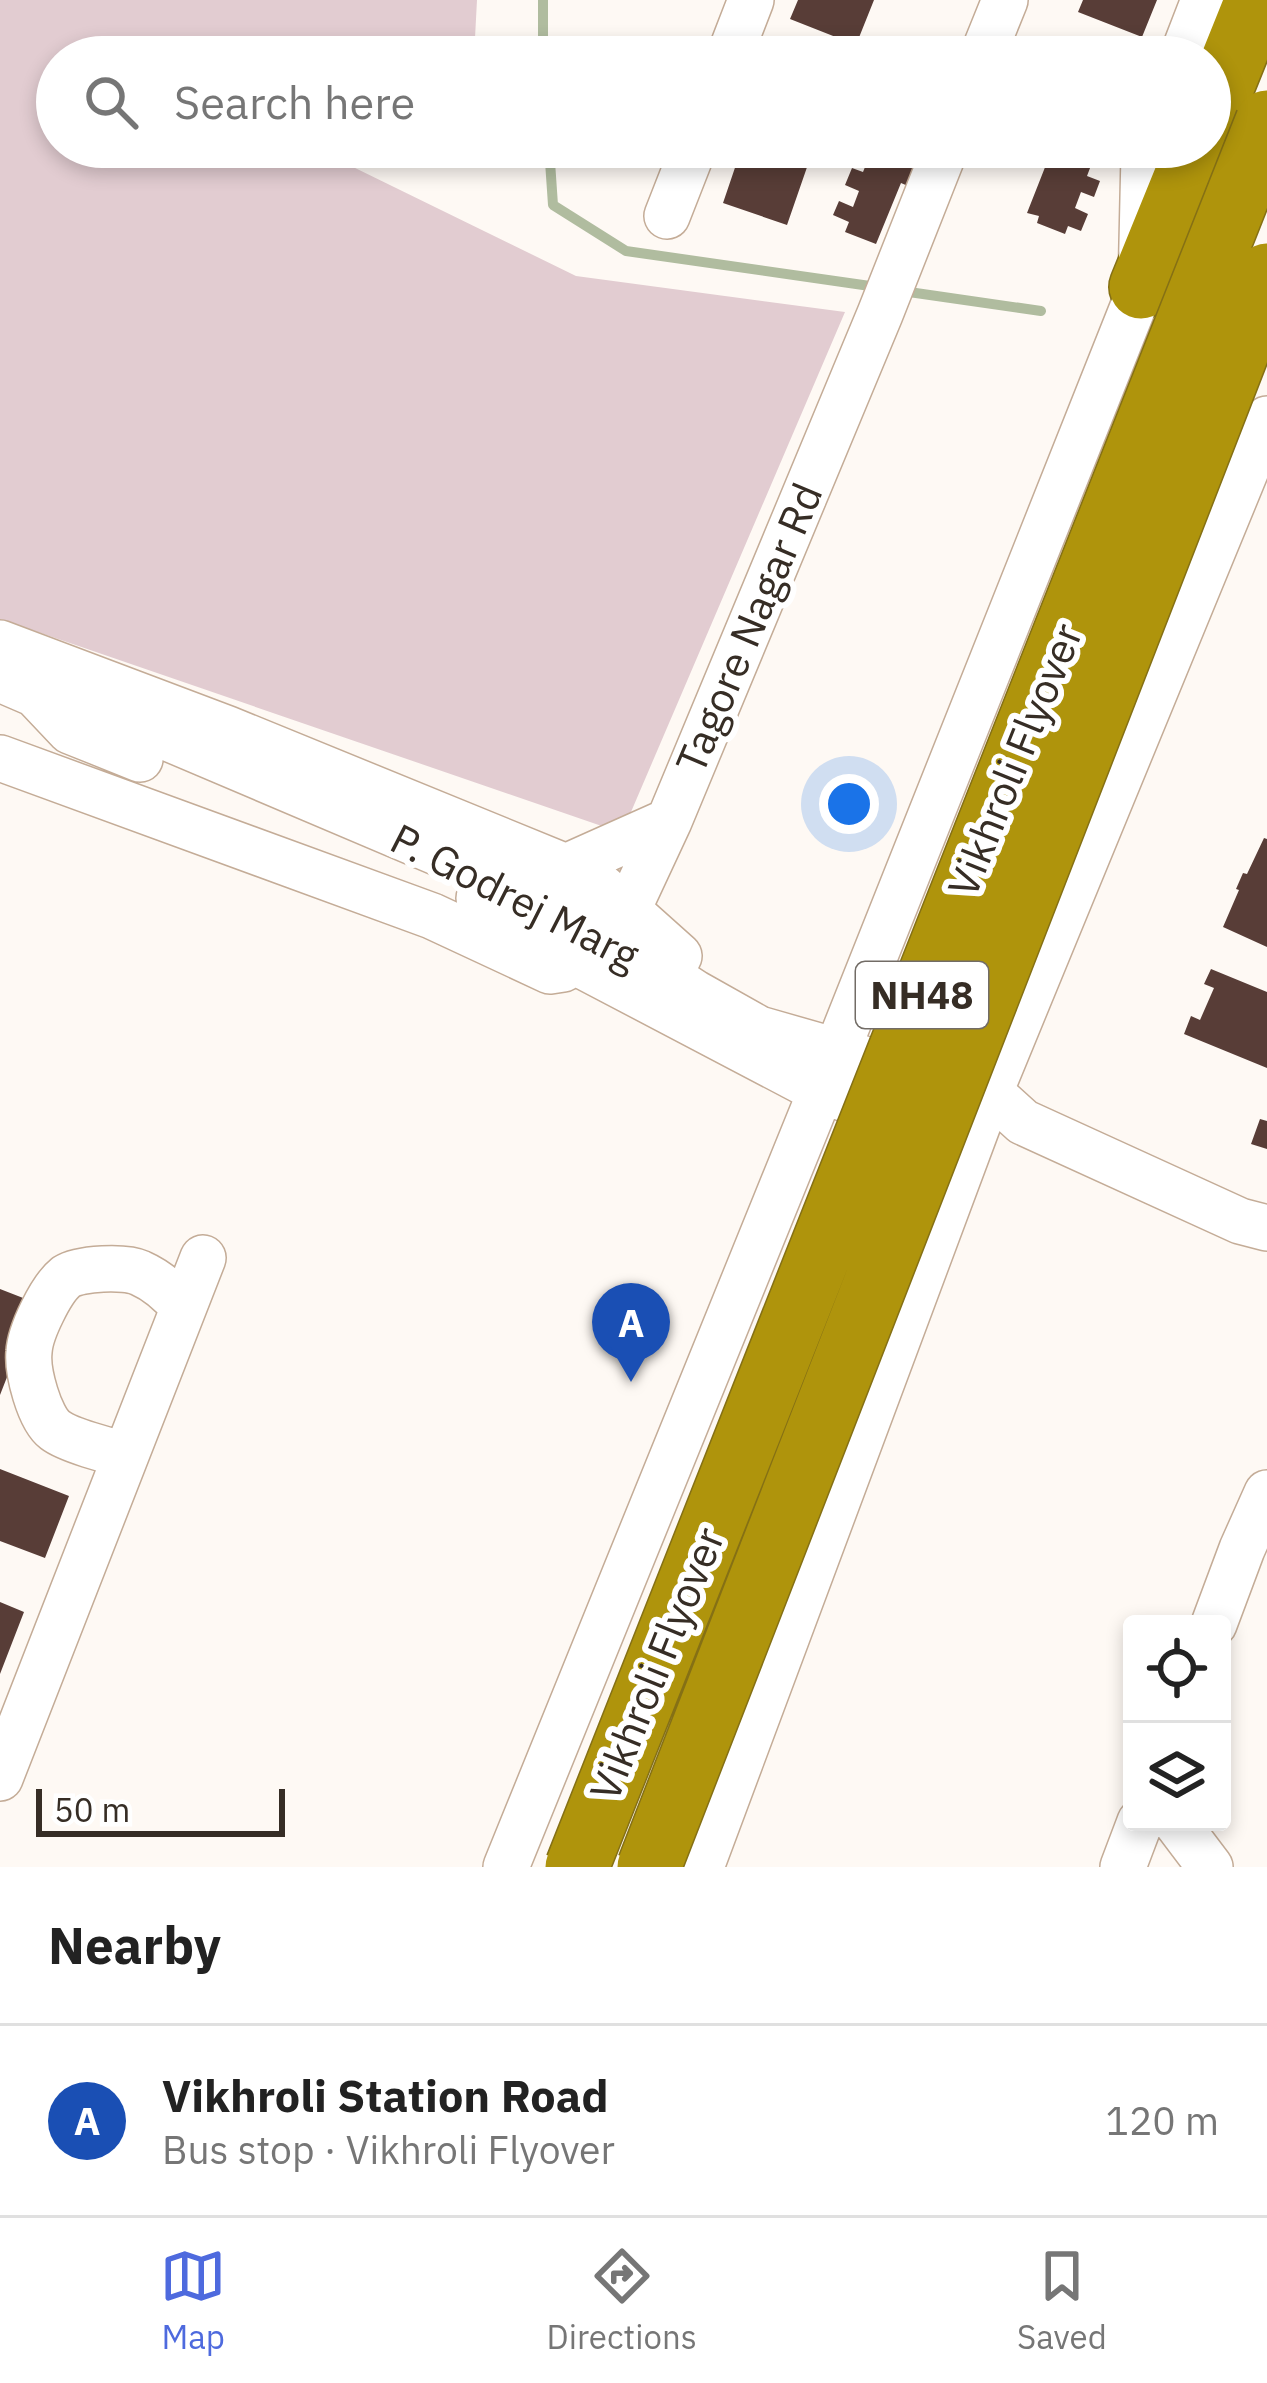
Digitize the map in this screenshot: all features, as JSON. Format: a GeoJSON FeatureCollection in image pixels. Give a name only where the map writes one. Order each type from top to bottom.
{"type":"FeatureCollection","features":[{"type":"Feature","properties":{"kind":"highway"},"geometry":{"type":"LineString","coordinates":[[1231,65],[1257,0]]}},
{"type":"Feature","properties":{"kind":"highway","name":"Vikhroli Flyover"},"geometry":{"type":"LineString","coordinates":[[577,1867],[1267,122]]}},
{"type":"Feature","properties":{"kind":"highway"},"geometry":{"type":"LineString","coordinates":[[1142,287],[1190,168]]}},
{"type":"Feature","properties":{"kind":"highway","name":"Vikhroli Flyover"},"geometry":{"type":"LineString","coordinates":[[649,1867],[1267,275]]}},
{"type":"Feature","properties":{"kind":"street"},"geometry":{"type":"LineString","coordinates":[[737,36],[751,0]]}},
{"type":"Feature","properties":{"kind":"street"},"geometry":{"type":"LineString","coordinates":[[990,36],[1005,0]]}},
{"type":"Feature","properties":{"kind":"street"},"geometry":{"type":"LineString","coordinates":[[1190,36],[1204,0]]}},
{"type":"Feature","properties":{"kind":"street"},"geometry":{"type":"LineString","coordinates":[[667,216],[686,168]]}},
{"type":"Feature","properties":{"kind":"street","name":"Tagore Nagar Rd"},"geometry":{"type":"LineString","coordinates":[[608,939],[669,821],[938,168]]}},
{"type":"Feature","properties":{"kind":"street"},"geometry":{"type":"LineString","coordinates":[[506,1867],[1142,287],[1144,168]]}},
{"type":"Feature","properties":{"kind":"street"},"geometry":{"type":"LineString","coordinates":[[701,1867],[1267,419]]}},
{"type":"Feature","properties":{"kind":"street"},"geometry":{"type":"LineString","coordinates":[[0,644],[228,729],[566,867],[603,888],[608,939]]}},
{"type":"Feature","properties":{"kind":"street","name":"P. Godrej Marg"},"geometry":{"type":"LineString","coordinates":[[18,686],[70,731],[608,939],[712,992],[759,1029],[833,1059]]}},
{"type":"Feature","properties":{"kind":"street"},"geometry":{"type":"LineString","coordinates":[[0,758],[432,916],[550,971],[608,939]]}},
{"type":"Feature","properties":{"kind":"street"},"geometry":{"type":"LineString","coordinates":[[566,867],[669,821]]}},
{"type":"Feature","properties":{"kind":"street"},"geometry":{"type":"LineString","coordinates":[[608,939],[963,1134],[997,1115]]}},
{"type":"Feature","properties":{"kind":"street"},"geometry":{"type":"LineString","coordinates":[[997,1115],[1240,1221],[1267,1228]]}},
{"type":"Feature","properties":{"kind":"street"},"geometry":{"type":"LineString","coordinates":[[0,1778],[203,1258]]}},
{"type":"Feature","properties":{"kind":"street"},"geometry":{"type":"LineString","coordinates":[[126,1455],[54,1430],[35,1397],[28,1351],[44,1306],[67,1276],[94,1269],[136,1270],[183,1307]]}},
{"type":"Feature","properties":{"kind":"street"},"geometry":{"type":"LineString","coordinates":[[1219,1615],[1254,1553],[1267,1493]]}},
{"type":"Feature","properties":{"kind":"street"},"geometry":{"type":"LineString","coordinates":[[1123,1867],[1137,1831]]}},
{"type":"Feature","properties":{"kind":"street"},"geometry":{"type":"LineString","coordinates":[[1183,1831],[1210,1867]]}},
{"type":"Feature","properties":{"kind":"shaded area"},"geometry":{"type":"Polygon","coordinates":[[[0,0],[477,0],[475,36],[36,36],[36,168],[355,168],[576,276],[845,312],[622,833],[0,619],[0,0]]]}},
{"type":"Feature","properties":{"kind":"building"},"geometry":{"type":"Polygon","coordinates":[[[798,0],[874,0],[860,36],[833,36],[790,19],[798,0]]]}},
{"type":"Feature","properties":{"kind":"building"},"geometry":{"type":"Polygon","coordinates":[[[1083,0],[1157,0],[1142,36],[1078,12],[1083,0]]]}},
{"type":"Feature","properties":{"kind":"building"},"geometry":{"type":"Polygon","coordinates":[[[735,168],[807,168],[787,225],[723,203],[735,168]]]}},
{"type":"Feature","properties":{"kind":"building"},"geometry":{"type":"Polygon","coordinates":[[[852,168],[863,172],[865,168],[915,168],[908,186],[901,183],[876,244],[845,232],[849,222],[833,215],[839,201],[853,207],[859,191],[845,185],[852,168]]]}},
{"type":"Feature","properties":{"kind":"building"},"geometry":{"type":"Polygon","coordinates":[[[1045,168],[1090,168],[1087,176],[1100,181],[1094,197],[1081,192],[1075,208],[1088,214],[1081,231],[1068,226],[1065,234],[1037,223],[1039,216],[1027,213],[1045,168]]]}},
{"type":"Feature","properties":{"kind":"building"},"geometry":{"type":"Polygon","coordinates":[[[1264,838],[1267,947],[1223,927],[1243,873],[1247,874],[1264,838]]]}},
{"type":"Feature","properties":{"kind":"building"},"geometry":{"type":"Polygon","coordinates":[[[1211,969],[1267,992],[1267,1068],[1184,1034],[1191,1016],[1200,1020],[1214,988],[1204,984],[1211,969]]]}},
{"type":"Feature","properties":{"kind":"building"},"geometry":{"type":"Polygon","coordinates":[[[1260,1119],[1267,1121],[1267,1149],[1251,1144],[1260,1119]]]}},
{"type":"Feature","properties":{"kind":"building"},"geometry":{"type":"Polygon","coordinates":[[[0,1289],[36,1303],[0,1395],[0,1289]]]}},
{"type":"Feature","properties":{"kind":"building"},"geometry":{"type":"Polygon","coordinates":[[[0,1469],[69,1496],[45,1558],[0,1541],[0,1469]]]}},
{"type":"Feature","properties":{"kind":"building"},"geometry":{"type":"Polygon","coordinates":[[[0,1602],[24,1612],[0,1674],[0,1602]]]}},
{"type":"Feature","properties":{"kind":"waterway"},"geometry":{"type":"LineString","coordinates":[[543,0],[543,36]]}},
{"type":"Feature","properties":{"kind":"waterway"},"geometry":{"type":"LineString","coordinates":[[550,168],[553,205],[626,251],[877,287]]}},
{"type":"Feature","properties":{"kind":"waterway"},"geometry":{"type":"LineString","coordinates":[[902,291],[1041,311]]}},
{"type":"Feature","properties":{"kind":"place","name":"Vikhroli Station Road"},"geometry":{"type":"Point","coordinates":[631,1382]}}]}
